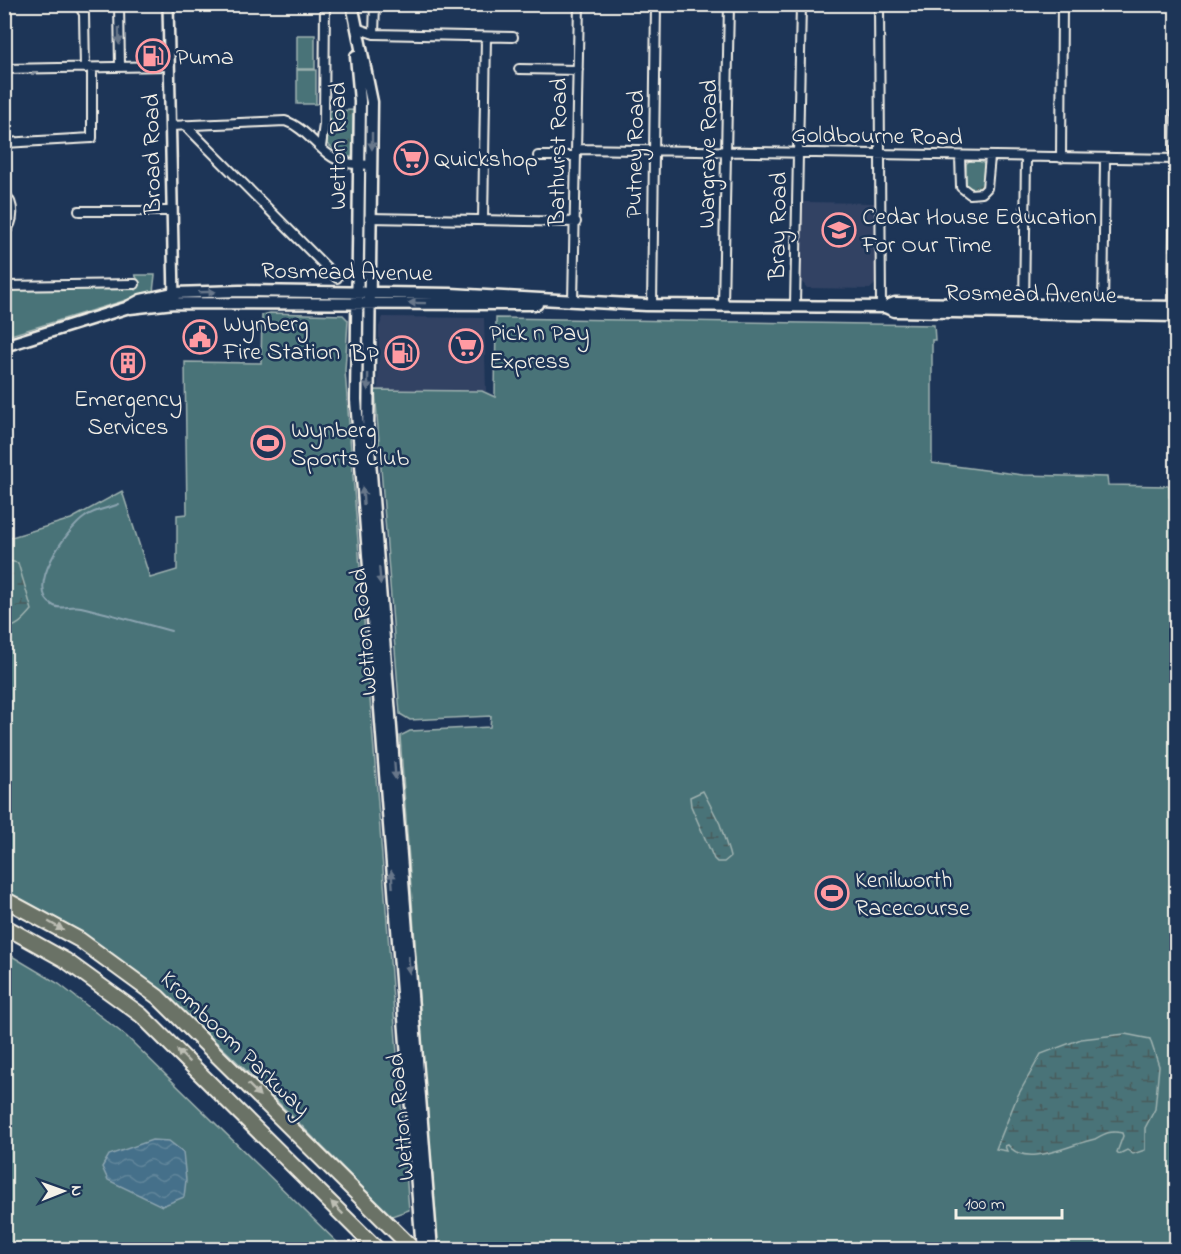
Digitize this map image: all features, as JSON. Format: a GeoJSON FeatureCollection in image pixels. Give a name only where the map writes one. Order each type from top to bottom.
{"type":"FeatureCollection","features":[{"type":"Feature","properties":{"kind":"highway","name":"Kromboom Parkway"},"geometry":{"type":"LineString","coordinates":[[4,899],[80,940],[158,998],[414,1250]]}},
{"type":"Feature","properties":{"kind":"highway","name":"Kromboom Parkway"},"geometry":{"type":"LineString","coordinates":[[4,926],[66,960],[141,1015],[378,1250]]}},
{"type":"Feature","properties":{"kind":"main road","name":"Wetton Road"},"geometry":{"type":"LineString","coordinates":[[352,9],[372,102],[368,435],[424,1211],[422,1250]]}},
{"type":"Feature","properties":{"kind":"main road","name":"Wetton Road"},"geometry":{"type":"LineString","coordinates":[[352,9],[360,101],[356,400],[424,1211],[432,1250]]}},
{"type":"Feature","properties":{"kind":"main road","name":"Rosmead Avenue"},"geometry":{"type":"LineString","coordinates":[[4,346],[126,308],[141,300],[174,298],[555,298],[571,301],[652,305],[883,307],[895,303],[1024,309],[1175,310]]}},
{"type":"Feature","properties":{"kind":"street"},"geometry":{"type":"LineString","coordinates":[[4,143],[92,138],[84,14],[78,4]]}},
{"type":"Feature","properties":{"kind":"street"},"geometry":{"type":"LineString","coordinates":[[119,4],[120,67]]}},
{"type":"Feature","properties":{"kind":"street","name":"Broad Road"},"geometry":{"type":"LineString","coordinates":[[168,4],[174,298]]}},
{"type":"Feature","properties":{"kind":"street"},"geometry":{"type":"LineString","coordinates":[[321,147],[324,124],[325,4]]}},
{"type":"Feature","properties":{"kind":"street"},"geometry":{"type":"LineString","coordinates":[[374,34],[375,4]]}},
{"type":"Feature","properties":{"kind":"street","name":"Bathurst Road"},"geometry":{"type":"LineString","coordinates":[[571,301],[576,222],[579,4]]}},
{"type":"Feature","properties":{"kind":"street","name":"Putney Road"},"geometry":{"type":"LineString","coordinates":[[652,305],[656,4]]}},
{"type":"Feature","properties":{"kind":"street","name":"Wargrave Road"},"geometry":{"type":"LineString","coordinates":[[723,305],[729,4]]}},
{"type":"Feature","properties":{"kind":"street","name":"Bray Road"},"geometry":{"type":"LineString","coordinates":[[795,305],[801,4]]}},
{"type":"Feature","properties":{"kind":"street"},"geometry":{"type":"LineString","coordinates":[[879,4],[883,307]]}},
{"type":"Feature","properties":{"kind":"street"},"geometry":{"type":"LineString","coordinates":[[1061,158],[1062,4]]}},
{"type":"Feature","properties":{"kind":"street"},"geometry":{"type":"LineString","coordinates":[[356,28],[364,33],[374,34],[513,37]]}},
{"type":"Feature","properties":{"kind":"street"},"geometry":{"type":"LineString","coordinates":[[358,42],[374,34]]}},
{"type":"Feature","properties":{"kind":"street"},"geometry":{"type":"LineString","coordinates":[[483,220],[486,37]]}},
{"type":"Feature","properties":{"kind":"street"},"geometry":{"type":"LineString","coordinates":[[4,69],[169,66]]}},
{"type":"Feature","properties":{"kind":"street"},"geometry":{"type":"LineString","coordinates":[[519,69],[578,70]]}},
{"type":"Feature","properties":{"kind":"street"},"geometry":{"type":"LineString","coordinates":[[1175,310],[1176,88]]}},
{"type":"Feature","properties":{"kind":"street"},"geometry":{"type":"LineString","coordinates":[[170,126],[285,121],[299,127],[338,160],[372,165]]}},
{"type":"Feature","properties":{"kind":"street"},"geometry":{"type":"LineString","coordinates":[[185,125],[337,278]]}},
{"type":"Feature","properties":{"kind":"street","name":"Goldbourne Road"},"geometry":{"type":"LineString","coordinates":[[538,156],[654,150],[1176,159]]}},
{"type":"Feature","properties":{"kind":"street"},"geometry":{"type":"LineString","coordinates":[[960,156],[961,187],[970,194],[982,193],[987,188],[990,157]]}},
{"type":"Feature","properties":{"kind":"street"},"geometry":{"type":"LineString","coordinates":[[1024,309],[1026,157]]}},
{"type":"Feature","properties":{"kind":"street"},"geometry":{"type":"LineString","coordinates":[[1103,310],[1105,159]]}},
{"type":"Feature","properties":{"kind":"street"},"geometry":{"type":"LineString","coordinates":[[4,193],[10,200],[12,221],[4,233]]}},
{"type":"Feature","properties":{"kind":"street"},"geometry":{"type":"LineString","coordinates":[[79,211],[171,211]]}},
{"type":"Feature","properties":{"kind":"street"},"geometry":{"type":"LineString","coordinates":[[369,218],[576,222]]}},
{"type":"Feature","properties":{"kind":"street"},"geometry":{"type":"LineString","coordinates":[[4,286],[135,284]]}},
{"type":"Feature","properties":{"kind":"shaded area","name":"Cedar House Education For Our Time"},"geometry":{"type":"Polygon","coordinates":[[[802,202],[875,203],[877,282],[870,289],[807,288],[801,281],[802,202]]]}},
{"type":"Feature","properties":{"kind":"shaded area"},"geometry":{"type":"Polygon","coordinates":[[[383,317],[484,318],[486,391],[378,390],[379,327],[383,317]]]}},
{"type":"Feature","properties":{"kind":"green space"},"geometry":{"type":"Polygon","coordinates":[[[297,35],[315,35],[315,69],[297,69],[297,35]]]}},
{"type":"Feature","properties":{"kind":"green space"},"geometry":{"type":"Polygon","coordinates":[[[297,70],[316,70],[316,104],[297,104],[297,70]]]}},
{"type":"Feature","properties":{"kind":"green space"},"geometry":{"type":"Polygon","coordinates":[[[354,110],[353,154],[352,157],[344,157],[327,144],[328,111],[354,110]]]}},
{"type":"Feature","properties":{"kind":"green space"},"geometry":{"type":"Polygon","coordinates":[[[970,160],[985,164],[984,185],[979,189],[969,189],[965,185],[966,164],[970,160]]]}},
{"type":"Feature","properties":{"kind":"green space"},"geometry":{"type":"Polygon","coordinates":[[[135,275],[155,275],[153,292],[4,337],[4,289],[127,287],[136,290],[140,283],[135,275]]]}},
{"type":"Feature","properties":{"kind":"green space"},"geometry":{"type":"Polygon","coordinates":[[[270,313],[343,315],[348,320],[345,371],[409,1210],[392,1216],[257,1081],[164,995],[114,956],[61,921],[5,891],[5,539],[71,519],[122,491],[150,578],[177,570],[177,515],[187,514],[185,362],[261,363],[262,315],[270,313]]]}},
{"type":"Feature","properties":{"kind":"green space","name":"Kenilworth Racecourse"},"geometry":{"type":"Polygon","coordinates":[[[496,318],[934,325],[932,463],[1023,475],[1107,477],[1108,485],[1169,486],[1169,497],[1176,497],[1176,1249],[442,1250],[437,1246],[400,736],[410,731],[490,727],[491,716],[410,720],[400,714],[375,390],[482,391],[495,397],[496,318]]]}},
{"type":"Feature","properties":{"kind":"green space"},"geometry":{"type":"Polygon","coordinates":[[[9,561],[18,563],[32,610],[17,625],[5,628],[5,563],[9,561]]]}},
{"type":"Feature","properties":{"kind":"green space"},"geometry":{"type":"Polygon","coordinates":[[[703,791],[720,824],[729,853],[730,857],[724,862],[717,862],[714,859],[691,806],[690,797],[703,791]]]}},
{"type":"Feature","properties":{"kind":"green space"},"geometry":{"type":"Polygon","coordinates":[[[5,952],[59,984],[126,1036],[344,1249],[5,1250],[5,952]]]}},
{"type":"Feature","properties":{"kind":"green space"},"geometry":{"type":"Polygon","coordinates":[[[1125,1034],[1150,1039],[1159,1066],[1155,1109],[1145,1128],[1145,1150],[1133,1154],[1127,1150],[1119,1154],[1117,1152],[1123,1136],[1122,1133],[1114,1132],[1037,1155],[1016,1152],[1008,1145],[1005,1146],[1007,1151],[996,1149],[1017,1097],[1041,1054],[1081,1039],[1125,1034]]]}},
{"type":"Feature","properties":{"kind":"water"},"geometry":{"type":"Polygon","coordinates":[[[152,1140],[169,1141],[183,1152],[186,1180],[184,1197],[162,1206],[108,1180],[102,1167],[109,1155],[152,1140]]]}},
{"type":"Feature","properties":{"kind":"waterway"},"geometry":{"type":"LineString","coordinates":[[119,504],[89,514],[68,534],[59,546],[45,574],[43,587],[46,598],[57,607],[81,607],[171,631]]}},
{"type":"Feature","properties":{"kind":"place","name":"Puma"},"geometry":{"type":"Point","coordinates":[153,56]}},
{"type":"Feature","properties":{"kind":"place","name":"Quickshop"},"geometry":{"type":"Point","coordinates":[411,158]}},
{"type":"Feature","properties":{"kind":"place","name":"Cedar House Education For Our Time"},"geometry":{"type":"Point","coordinates":[839,230]}},
{"type":"Feature","properties":{"kind":"place","name":"Wynberg Fire Station"},"geometry":{"type":"Point","coordinates":[200,337]}},
{"type":"Feature","properties":{"kind":"place","name":"Pick n Pay Express"},"geometry":{"type":"Point","coordinates":[466,346]}},
{"type":"Feature","properties":{"kind":"place","name":"BP"},"geometry":{"type":"Point","coordinates":[402,353]}},
{"type":"Feature","properties":{"kind":"place","name":"Emergency Services"},"geometry":{"type":"Point","coordinates":[128,363]}},
{"type":"Feature","properties":{"kind":"place","name":"Wynberg Sports Club"},"geometry":{"type":"Point","coordinates":[268,443]}},
{"type":"Feature","properties":{"kind":"place","name":"Kenilworth Racecourse"},"geometry":{"type":"Point","coordinates":[832,893]}}]}
